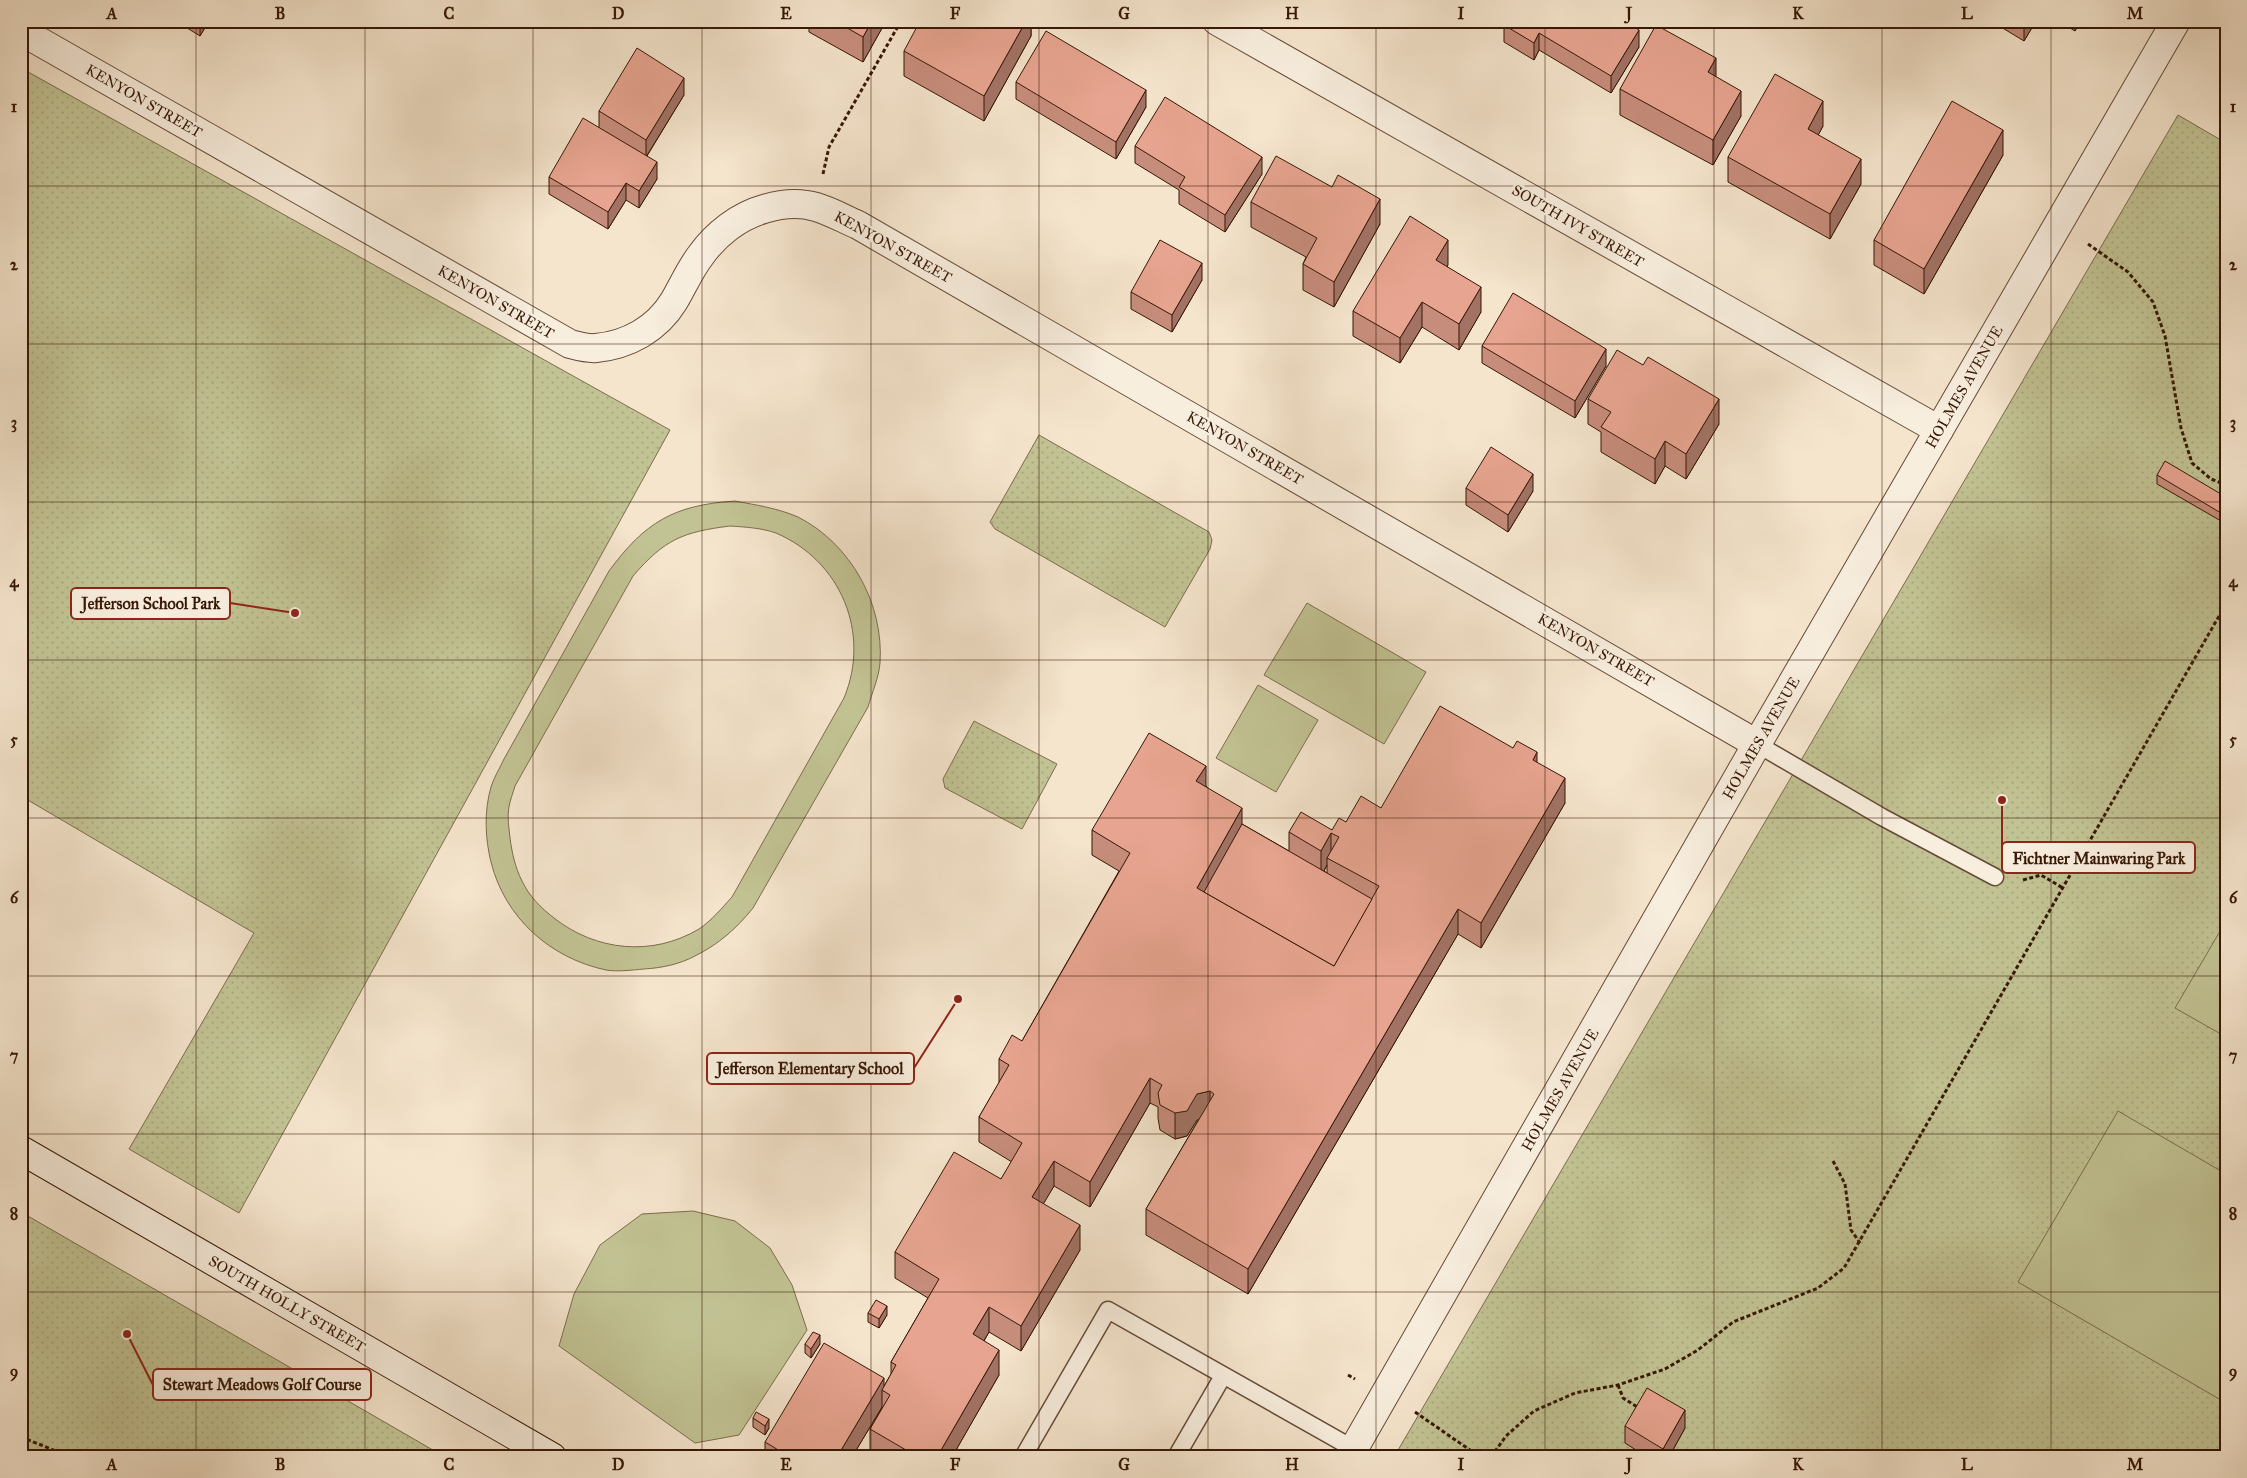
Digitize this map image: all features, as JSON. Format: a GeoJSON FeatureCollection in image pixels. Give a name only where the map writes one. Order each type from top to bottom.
{"type":"FeatureCollection","features":[{"type":"Feature","properties":{"kind":"street","name":"SOUTH IVY STREET"},"geometry":{"type":"LineString","coordinates":[[1217,21],[1939,430]]}},
{"type":"Feature","properties":{"kind":"street","name":"HOLMES AVENUE"},"geometry":{"type":"LineString","coordinates":[[1351,1453],[1757,744],[2176,21]]}},
{"type":"Feature","properties":{"kind":"street","name":"KENYON STREET"},"geometry":{"type":"LineString","coordinates":[[21,30],[570,344],[594,348],[614,345],[641,336],[661,318],[673,303],[700,256],[716,237],[732,224],[753,212],[779,204],[816,207],[866,230],[1757,744]]}},
{"type":"Feature","properties":{"kind":"street","name":"SOUTH HOLLY STREET"},"geometry":{"type":"LineString","coordinates":[[21,1150],[552,1457]]}},
{"type":"Feature","properties":{"kind":"lane"},"geometry":{"type":"LineString","coordinates":[[1757,744],[1882,817],[1995,878]]}},
{"type":"Feature","properties":{"kind":"lane"},"geometry":{"type":"LineString","coordinates":[[1023,1457],[1108,1310],[1224,1376],[1351,1453]]}},
{"type":"Feature","properties":{"kind":"lane"},"geometry":{"type":"LineString","coordinates":[[1176,1457],[1224,1376]]}},
{"type":"Feature","properties":{"kind":"path"},"geometry":{"type":"LineString","coordinates":[[816,207],[829,148],[901,21]]}},
{"type":"Feature","properties":{"kind":"path"},"geometry":{"type":"LineString","coordinates":[[2057,226],[2104,254],[2128,272],[2153,302],[2165,336],[2181,428],[2192,463],[2212,479],[2226,485]]}},
{"type":"Feature","properties":{"kind":"path"},"geometry":{"type":"LineString","coordinates":[[1491,1457],[1506,1436],[1534,1411],[1575,1393],[1618,1385],[1665,1369],[1698,1350],[1734,1322],[1818,1288],[1844,1268],[2226,604]]}},
{"type":"Feature","properties":{"kind":"path"},"geometry":{"type":"LineString","coordinates":[[1995,878],[2007,884],[2040,875],[2063,888]]}},
{"type":"Feature","properties":{"kind":"path"},"geometry":{"type":"LineString","coordinates":[[1833,1161],[1845,1184],[1851,1230],[1860,1243]]}},
{"type":"Feature","properties":{"kind":"path"},"geometry":{"type":"LineString","coordinates":[[1618,1385],[1623,1398],[1644,1411]]}},
{"type":"Feature","properties":{"kind":"path"},"geometry":{"type":"LineString","coordinates":[[21,1437],[71,1457]]}},
{"type":"Feature","properties":{"kind":"green space"},"geometry":{"type":"Polygon","coordinates":[[[21,68],[670,430],[239,1213],[129,1149],[254,933],[21,796],[21,68]]]}},
{"type":"Feature","properties":{"kind":"green space"},"geometry":{"type":"Polygon","coordinates":[[[2178,115],[2226,143],[2226,1457],[1394,1457],[2178,115]]]}},
{"type":"Feature","properties":{"kind":"green space"},"geometry":{"type":"Polygon","coordinates":[[[1039,435],[1209,532],[1212,540],[1210,549],[1165,627],[995,529],[990,522],[1039,435]]]}},
{"type":"Feature","properties":{"kind":"green space"},"geometry":{"type":"Polygon","coordinates":[[[735,501],[782,511],[798,517],[834,543],[860,578],[870,598],[880,641],[878,674],[868,707],[753,908],[741,922],[712,946],[683,961],[651,968],[620,971],[606,970],[566,956],[549,945],[519,918],[507,901],[498,882],[489,853],[486,824],[487,805],[491,787],[504,759],[609,571],[622,554],[649,528],[663,519],[678,512],[714,503],[735,501]],[[730,526],[700,531],[676,539],[655,553],[633,576],[515,786],[509,804],[508,822],[513,855],[522,881],[532,897],[549,914],[570,929],[588,938],[606,943],[644,947],[681,938],[699,929],[712,918],[732,897],[844,698],[851,673],[854,649],[851,625],[844,602],[833,580],[818,561],[799,545],[771,531],[730,526]]]}},
{"type":"Feature","properties":{"kind":"green space"},"geometry":{"type":"Polygon","coordinates":[[[1307,603],[1426,672],[1384,744],[1264,675],[1307,603]]]}},
{"type":"Feature","properties":{"kind":"green space"},"geometry":{"type":"Polygon","coordinates":[[[1258,685],[1318,720],[1276,792],[1216,758],[1258,685]]]}},
{"type":"Feature","properties":{"kind":"green space"},"geometry":{"type":"Polygon","coordinates":[[[974,721],[1057,764],[1022,829],[945,788],[943,779],[974,721]]]}},
{"type":"Feature","properties":{"kind":"green space"},"geometry":{"type":"Polygon","coordinates":[[[2226,921],[2226,1037],[2175,1008],[2226,921]]]}},
{"type":"Feature","properties":{"kind":"green space"},"geometry":{"type":"Polygon","coordinates":[[[2118,1111],[2226,1174],[2226,1403],[2018,1282],[2118,1111]]]}},
{"type":"Feature","properties":{"kind":"green space"},"geometry":{"type":"Polygon","coordinates":[[[693,1211],[735,1221],[770,1248],[792,1285],[807,1330],[739,1435],[695,1443],[559,1346],[574,1294],[600,1245],[642,1214],[693,1211]]]}},
{"type":"Feature","properties":{"kind":"green space"},"geometry":{"type":"Polygon","coordinates":[[[21,1212],[445,1457],[21,1457],[21,1212]]]}},
{"type":"Feature","properties":{"kind":"building"},"geometry":{"type":"Polygon","coordinates":[[[835,21],[872,21],[863,37],[835,21]]]}},
{"type":"Feature","properties":{"kind":"building"},"geometry":{"type":"Polygon","coordinates":[[[920,21],[1026,21],[984,96],[904,51],[920,21]]]}},
{"type":"Feature","properties":{"kind":"building"},"geometry":{"type":"Polygon","coordinates":[[[1506,21],[1625,21],[1639,30],[1611,76],[1539,33],[1534,43],[1504,25],[1506,21]]]}},
{"type":"Feature","properties":{"kind":"building"},"geometry":{"type":"Polygon","coordinates":[[[1656,25],[1716,58],[1708,72],[1741,91],[1713,140],[1620,89],[1656,25]]]}},
{"type":"Feature","properties":{"kind":"building"},"geometry":{"type":"Polygon","coordinates":[[[1046,31],[1146,90],[1116,142],[1016,82],[1046,31]]]}},
{"type":"Feature","properties":{"kind":"building"},"geometry":{"type":"Polygon","coordinates":[[[637,48],[684,78],[646,140],[599,111],[637,48]]]}},
{"type":"Feature","properties":{"kind":"building"},"geometry":{"type":"Polygon","coordinates":[[[1775,74],[1823,101],[1808,129],[1861,159],[1830,214],[1728,157],[1775,74]]]}},
{"type":"Feature","properties":{"kind":"building"},"geometry":{"type":"Polygon","coordinates":[[[1165,97],[1262,157],[1225,215],[1179,187],[1185,177],[1135,146],[1165,97]]]}},
{"type":"Feature","properties":{"kind":"building"},"geometry":{"type":"Polygon","coordinates":[[[1952,101],[2003,130],[1924,269],[1874,240],[1952,101]]]}},
{"type":"Feature","properties":{"kind":"building"},"geometry":{"type":"Polygon","coordinates":[[[583,118],[657,162],[639,191],[626,183],[608,212],[549,177],[583,118]]]}},
{"type":"Feature","properties":{"kind":"building"},"geometry":{"type":"Polygon","coordinates":[[[1276,156],[1332,187],[1338,175],[1380,199],[1334,282],[1303,264],[1317,238],[1251,202],[1276,156]]]}},
{"type":"Feature","properties":{"kind":"building"},"geometry":{"type":"Polygon","coordinates":[[[1410,216],[1448,240],[1436,260],[1481,287],[1459,324],[1422,302],[1400,338],[1353,311],[1410,216]]]}},
{"type":"Feature","properties":{"kind":"building"},"geometry":{"type":"Polygon","coordinates":[[[1160,240],[1202,263],[1172,315],[1131,292],[1160,240]]]}},
{"type":"Feature","properties":{"kind":"building"},"geometry":{"type":"Polygon","coordinates":[[[1513,293],[1606,349],[1575,401],[1482,346],[1513,293]]]}},
{"type":"Feature","properties":{"kind":"building"},"geometry":{"type":"Polygon","coordinates":[[[1617,350],[1643,365],[1648,357],[1719,399],[1686,454],[1665,441],[1655,459],[1601,427],[1611,412],[1588,399],[1617,350]]]}},
{"type":"Feature","properties":{"kind":"building"},"geometry":{"type":"Polygon","coordinates":[[[1491,447],[1533,474],[1508,515],[1466,488],[1491,447]]]}},
{"type":"Feature","properties":{"kind":"building"},"geometry":{"type":"Polygon","coordinates":[[[2165,461],[2226,497],[2226,504],[2221,513],[2157,475],[2165,461]]]}},
{"type":"Feature","properties":{"kind":"building"},"geometry":{"type":"Polygon","coordinates":[[[1440,706],[1513,748],[1517,741],[1537,752],[1533,760],[1565,778],[1481,923],[1458,909],[1248,1269],[1146,1209],[1214,1094],[1210,1091],[1197,1094],[1187,1111],[1175,1113],[1160,1105],[1158,1093],[1162,1085],[1150,1078],[1090,1182],[1054,1161],[1032,1197],[1080,1225],[1021,1326],[989,1307],[973,1334],[999,1350],[937,1457],[918,1457],[870,1429],[890,1395],[882,1390],[896,1365],[891,1362],[939,1279],[895,1252],[954,1152],[1001,1179],[1022,1143],[979,1117],[1009,1065],[999,1059],[1012,1035],[1022,1041],[1130,853],[1092,830],[1149,733],[1206,766],[1196,781],[1242,808],[1197,888],[1334,966],[1379,886],[1327,858],[1339,837],[1331,833],[1321,851],[1289,832],[1301,812],[1332,830],[1339,818],[1346,822],[1361,796],[1381,808],[1440,706]]]}},
{"type":"Feature","properties":{"kind":"building"},"geometry":{"type":"Polygon","coordinates":[[[1242,824],[1372,899],[1334,966],[1204,892],[1242,824]]]}},
{"type":"Feature","properties":{"kind":"building"},"geometry":{"type":"Polygon","coordinates":[[[876,1300],[887,1306],[879,1319],[868,1313],[876,1300]]]}},
{"type":"Feature","properties":{"kind":"building"},"geometry":{"type":"Polygon","coordinates":[[[813,1332],[820,1335],[811,1349],[805,1344],[813,1332]]]}},
{"type":"Feature","properties":{"kind":"building"},"geometry":{"type":"Polygon","coordinates":[[[824,1343],[884,1378],[837,1457],[790,1457],[765,1442],[824,1343]]]}},
{"type":"Feature","properties":{"kind":"building"},"geometry":{"type":"Polygon","coordinates":[[[1647,1388],[1685,1410],[1663,1449],[1625,1426],[1647,1388]]]}},
{"type":"Feature","properties":{"kind":"building"},"geometry":{"type":"Polygon","coordinates":[[[756,1412],[769,1419],[765,1426],[753,1418],[756,1412]]]}},
{"type":"Feature","properties":{"kind":"place","name":"Jefferson School Park"},"geometry":{"type":"Point","coordinates":[295,613]}},
{"type":"Feature","properties":{"kind":"place","name":"Fichtner Mainwaring Park"},"geometry":{"type":"Point","coordinates":[2002,800]}},
{"type":"Feature","properties":{"kind":"place","name":"Jefferson Elementary School"},"geometry":{"type":"Point","coordinates":[958,999]}},
{"type":"Feature","properties":{"kind":"place","name":"Stewart Meadows Golf Course"},"geometry":{"type":"Point","coordinates":[127,1334]}}]}
